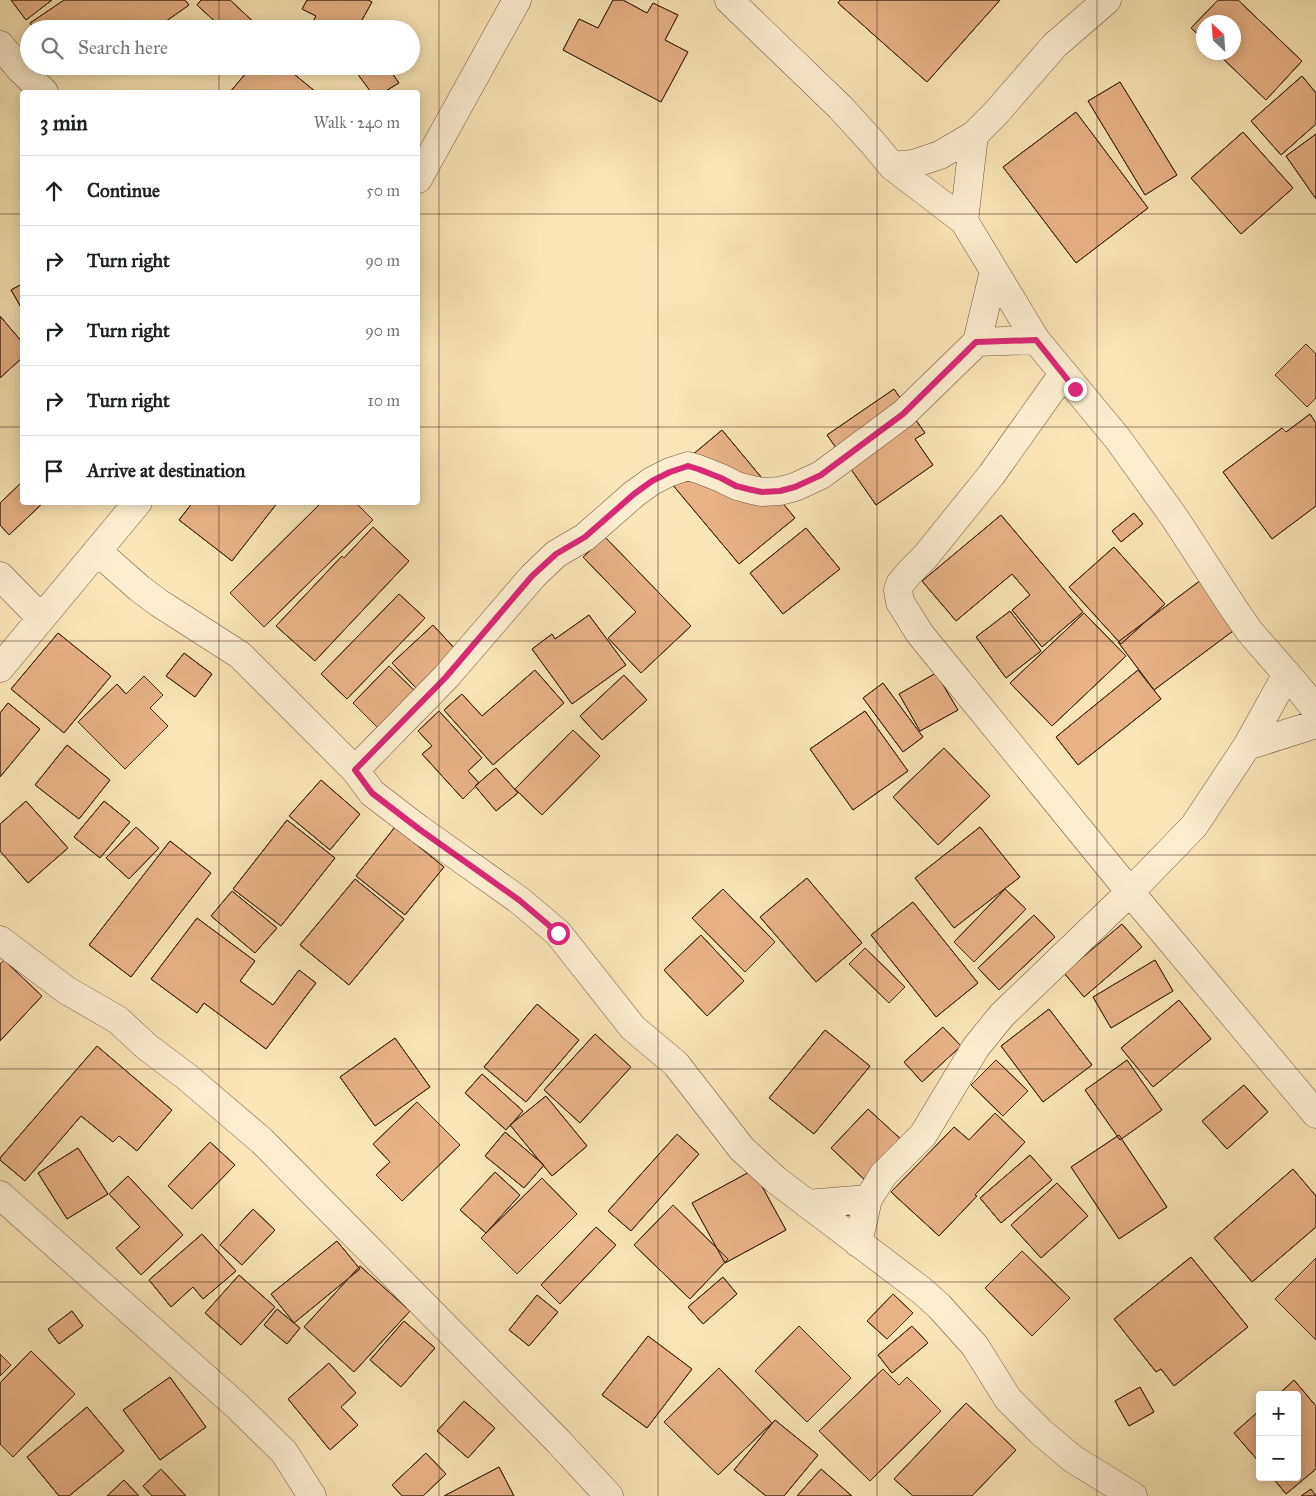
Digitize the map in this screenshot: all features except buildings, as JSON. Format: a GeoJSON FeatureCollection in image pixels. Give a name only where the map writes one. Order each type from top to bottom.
{"type":"FeatureCollection","features":[{"type":"Feature","properties":{"kind":"street"},"geometry":{"type":"LineString","coordinates":[[420,175],[516,0]]}},
{"type":"Feature","properties":{"kind":"street"},"geometry":{"type":"LineString","coordinates":[[728,0],[840,107],[892,166],[964,221],[1036,340],[1118,439],[1174,517],[1250,632],[1316,710]]}},
{"type":"Feature","properties":{"kind":"street"},"geometry":{"type":"LineString","coordinates":[[892,166],[913,164],[940,155],[974,135],[1055,46],[1107,0]]}},
{"type":"Feature","properties":{"kind":"street"},"geometry":{"type":"LineString","coordinates":[[0,45],[20,69]]}},
{"type":"Feature","properties":{"kind":"street"},"geometry":{"type":"LineString","coordinates":[[26,75],[42,90]]}},
{"type":"Feature","properties":{"kind":"street"},"geometry":{"type":"LineString","coordinates":[[964,221],[974,135]]}},
{"type":"Feature","properties":{"kind":"street"},"geometry":{"type":"LineString","coordinates":[[355,770],[446,677],[532,576],[556,554],[585,537],[634,494],[652,481],[688,466],[721,478],[736,486],[762,492],[795,487],[821,475],[903,414],[976,342],[994,271]]}},
{"type":"Feature","properties":{"kind":"street"},"geometry":{"type":"LineString","coordinates":[[976,342],[1036,340]]}},
{"type":"Feature","properties":{"kind":"street"},"geometry":{"type":"LineString","coordinates":[[1063,374],[992,474],[925,557],[900,584],[898,590],[900,602],[920,634],[1130,892],[1316,1114]]}},
{"type":"Feature","properties":{"kind":"street"},"geometry":{"type":"LineString","coordinates":[[0,668],[135,505]]}},
{"type":"Feature","properties":{"kind":"street"},"geometry":{"type":"LineString","coordinates":[[97,551],[159,603],[240,655],[355,770],[372,793],[519,900],[558,933],[633,1028],[676,1064],[742,1149],[776,1180],[921,1290],[939,1306],[975,1346],[1008,1399],[1041,1432],[1073,1459],[1133,1496]]}},
{"type":"Feature","properties":{"kind":"street"},"geometry":{"type":"LineString","coordinates":[[0,576],[41,618]]}},
{"type":"Feature","properties":{"kind":"street"},"geometry":{"type":"LineString","coordinates":[[858,1243],[868,1199],[883,1175],[923,1134],[976,1047],[1002,1016],[1130,892],[1194,826],[1247,746],[1287,674]]}},
{"type":"Feature","properties":{"kind":"street"},"geometry":{"type":"LineString","coordinates":[[1247,746],[1316,724]]}},
{"type":"Feature","properties":{"kind":"street"},"geometry":{"type":"LineString","coordinates":[[0,940],[66,990],[118,1020],[147,1047],[187,1077],[262,1141],[558,1441],[609,1496]]}},
{"type":"Feature","properties":{"kind":"street"},"geometry":{"type":"LineString","coordinates":[[0,1195],[250,1419],[284,1452],[312,1496]]}},
{"type":"Feature","properties":{"kind":"street"},"geometry":{"type":"LineString","coordinates":[[807,1204],[868,1199]]}},
{"type":"Feature","properties":{"kind":"route"},"geometry":{"type":"LineString","coordinates":[[558,933],[519,900],[468,865],[372,793],[355,770],[446,677],[532,576],[556,554],[585,537],[634,494],[652,481],[670,472],[688,466],[721,478],[736,486],[762,492],[780,491],[795,487],[821,475],[903,414],[976,342],[1036,340],[1075,389]]}}]}
